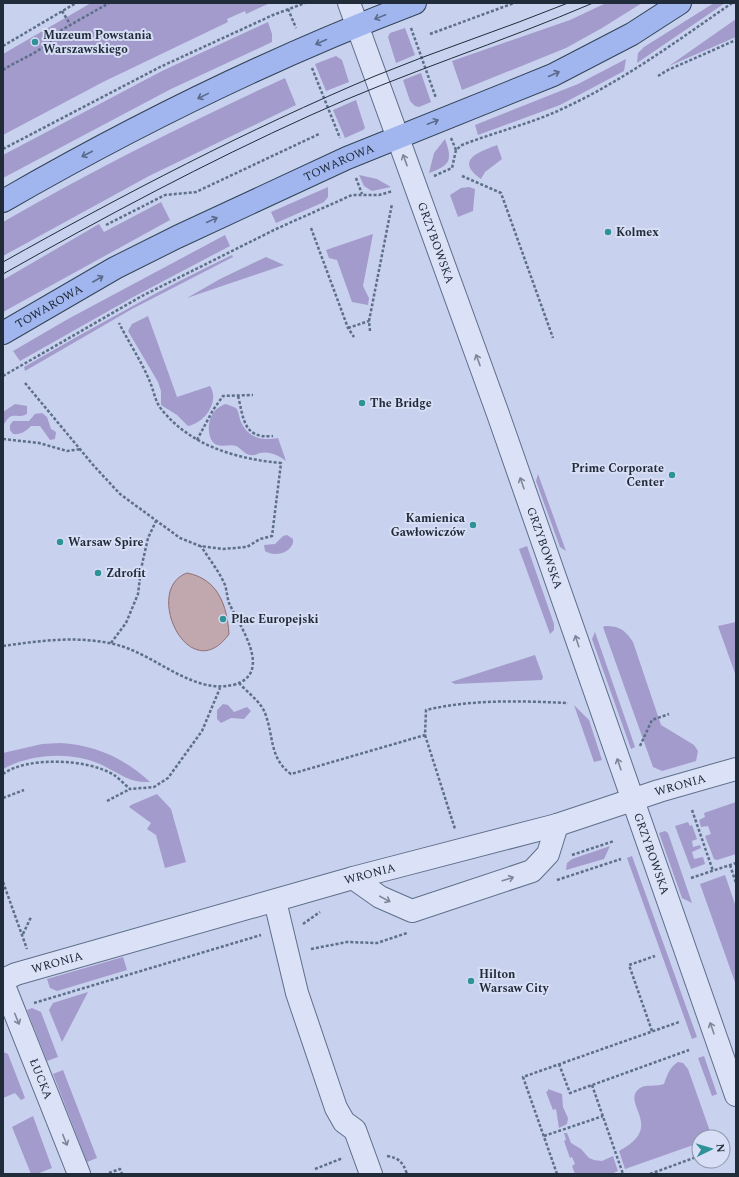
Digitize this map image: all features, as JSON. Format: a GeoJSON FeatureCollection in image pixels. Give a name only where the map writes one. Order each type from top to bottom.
{"type":"FeatureCollection","features":[{"type":"Feature","properties":{"kind":"main road","name":"TOWAROWA"},"geometry":{"type":"LineString","coordinates":[[3,332],[115,268],[177,237],[397,136],[553,75],[632,34],[680,3]]}},
{"type":"Feature","properties":{"kind":"main road"},"geometry":{"type":"LineString","coordinates":[[3,201],[70,162],[131,131],[282,59],[357,26],[412,13]]}},
{"type":"Feature","properties":{"kind":"street","name":"GRZYBOWSKA"},"geometry":{"type":"LineString","coordinates":[[349,3],[500,420],[736,1095]]}},
{"type":"Feature","properties":{"kind":"street","name":"WRONIA"},"geometry":{"type":"LineString","coordinates":[[3,981],[16,974],[352,878],[557,825],[729,771]]}},
{"type":"Feature","properties":{"kind":"street"},"geometry":{"type":"LineString","coordinates":[[352,878],[380,897],[412,911],[532,871],[548,854],[557,825]]}},
{"type":"Feature","properties":{"kind":"street"},"geometry":{"type":"LineString","coordinates":[[275,901],[297,993],[336,1108],[344,1122],[355,1130],[372,1153],[371,1174]]}},
{"type":"Feature","properties":{"kind":"street","name":"ŁUCKA"},"geometry":{"type":"LineString","coordinates":[[3,981],[79,1174]]}},
{"type":"Feature","properties":{"kind":"path"},"geometry":{"type":"LineString","coordinates":[[3,46],[76,3]]}},
{"type":"Feature","properties":{"kind":"path"},"geometry":{"type":"LineString","coordinates":[[3,70],[46,45],[58,32],[70,24],[109,3]]}},
{"type":"Feature","properties":{"kind":"path"},"geometry":{"type":"LineString","coordinates":[[3,149],[160,67],[288,9],[305,3]]}},
{"type":"Feature","properties":{"kind":"path"},"geometry":{"type":"LineString","coordinates":[[430,34],[514,3]]}},
{"type":"Feature","properties":{"kind":"path"},"geometry":{"type":"LineString","coordinates":[[428,179],[452,168],[456,150],[462,145],[560,110],[588,97],[631,72],[732,3]]}},
{"type":"Feature","properties":{"kind":"path"},"geometry":{"type":"LineString","coordinates":[[288,9],[298,33]]}},
{"type":"Feature","properties":{"kind":"path"},"geometry":{"type":"LineString","coordinates":[[62,11],[70,24]]}},
{"type":"Feature","properties":{"kind":"path"},"geometry":{"type":"LineString","coordinates":[[412,13],[438,102]]}},
{"type":"Feature","properties":{"kind":"path"},"geometry":{"type":"LineString","coordinates":[[658,76],[668,70],[736,40]]}},
{"type":"Feature","properties":{"kind":"path"},"geometry":{"type":"LineString","coordinates":[[310,64],[341,143]]}},
{"type":"Feature","properties":{"kind":"path"},"geometry":{"type":"LineString","coordinates":[[106,225],[165,195],[196,192],[319,134]]}},
{"type":"Feature","properties":{"kind":"path"},"geometry":{"type":"LineString","coordinates":[[354,174],[362,194]]}},
{"type":"Feature","properties":{"kind":"path"},"geometry":{"type":"LineString","coordinates":[[462,176],[500,193],[553,338]]}},
{"type":"Feature","properties":{"kind":"path"},"geometry":{"type":"LineString","coordinates":[[3,376],[135,300],[282,226],[352,195],[380,195],[397,190]]}},
{"type":"Feature","properties":{"kind":"path"},"geometry":{"type":"LineString","coordinates":[[370,331],[369,321],[392,204]]}},
{"type":"Feature","properties":{"kind":"path"},"geometry":{"type":"LineString","coordinates":[[311,228],[348,328],[354,337]]}},
{"type":"Feature","properties":{"kind":"path"},"geometry":{"type":"LineString","coordinates":[[348,328],[369,321]]}},
{"type":"Feature","properties":{"kind":"path"},"geometry":{"type":"LineString","coordinates":[[25,382],[81,450],[120,494],[180,538],[200,546],[223,549],[247,547],[260,539],[272,536],[281,463],[260,461],[239,456],[197,440],[181,429],[162,410],[150,381],[119,323]]}},
{"type":"Feature","properties":{"kind":"path"},"geometry":{"type":"LineString","coordinates":[[197,440],[213,410],[223,396],[253,395]]}},
{"type":"Feature","properties":{"kind":"path"},"geometry":{"type":"LineString","coordinates":[[238,396],[244,424],[252,433],[262,437],[273,436]]}},
{"type":"Feature","properties":{"kind":"path"},"geometry":{"type":"LineString","coordinates":[[3,439],[39,443],[67,451],[81,450]]}},
{"type":"Feature","properties":{"kind":"path"},"geometry":{"type":"LineString","coordinates":[[111,643],[126,623],[138,594],[141,569],[148,538],[156,521]]}},
{"type":"Feature","properties":{"kind":"path"},"geometry":{"type":"LineString","coordinates":[[3,646],[75,639],[111,643],[149,658],[179,676],[204,685],[220,688],[239,683],[250,674],[253,658],[248,640],[229,602],[225,585],[200,546]]}},
{"type":"Feature","properties":{"kind":"path"},"geometry":{"type":"LineString","coordinates":[[239,683],[265,712],[276,757],[280,765],[290,774],[425,735]]}},
{"type":"Feature","properties":{"kind":"path"},"geometry":{"type":"LineString","coordinates":[[107,801],[130,789],[154,787],[168,778],[202,731],[220,688]]}},
{"type":"Feature","properties":{"kind":"path"},"geometry":{"type":"LineString","coordinates":[[455,829],[425,735],[426,710],[451,704],[507,701],[568,703]]}},
{"type":"Feature","properties":{"kind":"path"},"geometry":{"type":"LineString","coordinates":[[640,746],[652,720],[669,714]]}},
{"type":"Feature","properties":{"kind":"path"},"geometry":{"type":"LineString","coordinates":[[3,774],[9,769],[37,761],[60,761],[88,766],[113,774],[130,789]]}},
{"type":"Feature","properties":{"kind":"path"},"geometry":{"type":"LineString","coordinates":[[3,798],[24,790]]}},
{"type":"Feature","properties":{"kind":"path"},"geometry":{"type":"LineString","coordinates":[[692,810],[713,871]]}},
{"type":"Feature","properties":{"kind":"path"},"geometry":{"type":"LineString","coordinates":[[557,880],[621,859]]}},
{"type":"Feature","properties":{"kind":"path"},"geometry":{"type":"LineString","coordinates":[[691,878],[736,863]]}},
{"type":"Feature","properties":{"kind":"path"},"geometry":{"type":"LineString","coordinates":[[730,865],[736,883]]}},
{"type":"Feature","properties":{"kind":"path"},"geometry":{"type":"LineString","coordinates":[[3,882],[29,952]]}},
{"type":"Feature","properties":{"kind":"path"},"geometry":{"type":"LineString","coordinates":[[22,934],[31,917]]}},
{"type":"Feature","properties":{"kind":"path"},"geometry":{"type":"LineString","coordinates":[[311,949],[347,942],[376,943],[413,930]]}},
{"type":"Feature","properties":{"kind":"path"},"geometry":{"type":"LineString","coordinates":[[30,1004],[262,935]]}},
{"type":"Feature","properties":{"kind":"path"},"geometry":{"type":"LineString","coordinates":[[652,1032],[629,965],[655,956]]}},
{"type":"Feature","properties":{"kind":"path"},"geometry":{"type":"LineString","coordinates":[[557,1174],[523,1077],[679,1022]]}},
{"type":"Feature","properties":{"kind":"path"},"geometry":{"type":"LineString","coordinates":[[560,1064],[570,1093],[689,1050]]}},
{"type":"Feature","properties":{"kind":"path"},"geometry":{"type":"LineString","coordinates":[[592,1085],[623,1174]]}},
{"type":"Feature","properties":{"kind":"path"},"geometry":{"type":"LineString","coordinates":[[544,1136],[603,1116]]}},
{"type":"Feature","properties":{"kind":"path"},"geometry":{"type":"LineString","coordinates":[[315,1169],[372,1153],[395,1157],[403,1162],[407,1174]]}},
{"type":"Feature","properties":{"kind":"path"},"geometry":{"type":"LineString","coordinates":[[650,1174],[691,1159]]}},
{"type":"Feature","properties":{"kind":"path"},"geometry":{"type":"LineString","coordinates":[[109,1173],[120,1169],[122,1174]]}},
{"type":"Feature","properties":{"kind":"shaded area"},"geometry":{"type":"Polygon","coordinates":[[[91,3],[270,3],[246,14],[245,11],[227,19],[228,22],[103,82],[3,135],[3,54],[91,3]]]}},
{"type":"Feature","properties":{"kind":"shaded area"},"geometry":{"type":"Polygon","coordinates":[[[606,3],[642,3],[566,48],[462,90],[452,61],[570,20],[606,3]]]}},
{"type":"Feature","properties":{"kind":"shaded area"},"geometry":{"type":"Polygon","coordinates":[[[714,3],[725,3],[637,63],[638,53],[644,47],[714,3]]]}},
{"type":"Feature","properties":{"kind":"shaded area"},"geometry":{"type":"Polygon","coordinates":[[[736,19],[736,37],[669,66],[736,19]]]}},
{"type":"Feature","properties":{"kind":"shaded area"},"geometry":{"type":"Polygon","coordinates":[[[268,22],[272,34],[272,42],[171,89],[3,178],[3,155],[162,71],[268,22]]]}},
{"type":"Feature","properties":{"kind":"shaded area"},"geometry":{"type":"Polygon","coordinates":[[[405,28],[415,55],[396,63],[388,37],[390,33],[405,28]]]}},
{"type":"Feature","properties":{"kind":"shaded area"},"geometry":{"type":"Polygon","coordinates":[[[336,56],[342,60],[349,82],[326,91],[315,64],[336,56]]]}},
{"type":"Feature","properties":{"kind":"shaded area"},"geometry":{"type":"Polygon","coordinates":[[[626,59],[624,71],[560,105],[478,135],[475,125],[578,84],[626,59]]]}},
{"type":"Feature","properties":{"kind":"shaded area"},"geometry":{"type":"Polygon","coordinates":[[[421,73],[431,102],[419,107],[415,106],[410,101],[403,80],[421,73]]]}},
{"type":"Feature","properties":{"kind":"shaded area"},"geometry":{"type":"Polygon","coordinates":[[[285,78],[296,105],[149,176],[3,256],[3,222],[72,183],[142,147],[285,78]]]}},
{"type":"Feature","properties":{"kind":"shaded area"},"geometry":{"type":"Polygon","coordinates":[[[356,100],[365,128],[345,138],[333,110],[356,100]]]}},
{"type":"Feature","properties":{"kind":"shaded area"},"geometry":{"type":"Polygon","coordinates":[[[445,139],[449,152],[448,161],[445,165],[429,173],[434,153],[445,139]]]}},
{"type":"Feature","properties":{"kind":"shaded area"},"geometry":{"type":"Polygon","coordinates":[[[497,145],[502,159],[485,172],[481,179],[473,172],[469,162],[477,154],[497,145]]]}},
{"type":"Feature","properties":{"kind":"shaded area"},"geometry":{"type":"Polygon","coordinates":[[[359,175],[377,179],[391,187],[372,191],[364,186],[359,175]]]}},
{"type":"Feature","properties":{"kind":"shaded area"},"geometry":{"type":"Polygon","coordinates":[[[328,187],[328,197],[324,202],[276,223],[271,212],[328,187]]]}},
{"type":"Feature","properties":{"kind":"shaded area"},"geometry":{"type":"Polygon","coordinates":[[[469,187],[475,189],[473,211],[458,217],[450,195],[461,188],[469,187]]]}},
{"type":"Feature","properties":{"kind":"shaded area"},"geometry":{"type":"Polygon","coordinates":[[[161,202],[170,220],[3,312],[3,280],[99,224],[104,232],[161,202]]]}},
{"type":"Feature","properties":{"kind":"shaded area"},"geometry":{"type":"Polygon","coordinates":[[[373,234],[363,286],[369,298],[368,305],[352,302],[337,260],[329,258],[326,250],[373,234]]]}},
{"type":"Feature","properties":{"kind":"shaded area"},"geometry":{"type":"Polygon","coordinates":[[[225,235],[230,246],[135,296],[20,361],[13,351],[68,319],[225,235]]]}},
{"type":"Feature","properties":{"kind":"shaded area"},"geometry":{"type":"Polygon","coordinates":[[[232,255],[233,257],[132,309],[25,371],[24,367],[75,338],[153,295],[232,255]]]}},
{"type":"Feature","properties":{"kind":"shaded area"},"geometry":{"type":"Polygon","coordinates":[[[266,257],[284,265],[187,298],[220,279],[266,257]]]}},
{"type":"Feature","properties":{"kind":"shaded area"},"geometry":{"type":"Polygon","coordinates":[[[148,316],[177,397],[210,386],[213,392],[212,404],[209,410],[200,421],[194,424],[188,426],[177,415],[161,405],[161,391],[158,382],[128,331],[132,324],[148,316]]]}},
{"type":"Feature","properties":{"kind":"shaded area"},"geometry":{"type":"Polygon","coordinates":[[[15,404],[27,406],[27,414],[23,416],[11,416],[3,426],[3,412],[15,404]]]}},
{"type":"Feature","properties":{"kind":"shaded area"},"geometry":{"type":"Polygon","coordinates":[[[226,404],[236,408],[241,422],[247,432],[256,437],[266,439],[278,438],[286,461],[271,453],[249,455],[236,446],[219,446],[214,443],[209,433],[210,420],[215,410],[226,404]]]}},
{"type":"Feature","properties":{"kind":"shaded area"},"geometry":{"type":"Polygon","coordinates":[[[42,413],[47,417],[51,429],[56,432],[55,439],[50,440],[40,426],[31,426],[18,434],[13,434],[10,430],[10,425],[13,421],[29,421],[35,414],[42,413]]]}},
{"type":"Feature","properties":{"kind":"shaded area"},"geometry":{"type":"Polygon","coordinates":[[[538,474],[566,551],[560,547],[536,481],[538,474]]]}},
{"type":"Feature","properties":{"kind":"shaded area"},"geometry":{"type":"Polygon","coordinates":[[[287,535],[293,539],[293,543],[288,550],[277,554],[265,551],[264,545],[275,544],[283,536],[287,535]]]}},
{"type":"Feature","properties":{"kind":"shaded area"},"geometry":{"type":"Polygon","coordinates":[[[527,546],[554,624],[554,630],[550,634],[519,549],[527,546]]]}},
{"type":"Feature","properties":{"kind":"shaded area"},"geometry":{"type":"Polygon","coordinates":[[[187,573],[198,576],[213,587],[223,604],[229,634],[214,648],[199,650],[186,644],[176,630],[170,614],[169,597],[174,583],[187,573]]]}},
{"type":"Feature","properties":{"kind":"shaded area"},"geometry":{"type":"Polygon","coordinates":[[[736,622],[736,676],[718,626],[736,622]]]}},
{"type":"Feature","properties":{"kind":"shaded area"},"geometry":{"type":"Polygon","coordinates":[[[603,627],[615,627],[622,630],[633,642],[661,725],[694,745],[698,751],[696,761],[662,771],[653,767],[603,627]]]}},
{"type":"Feature","properties":{"kind":"shaded area"},"geometry":{"type":"Polygon","coordinates":[[[595,632],[635,747],[631,749],[592,639],[595,632]]]}},
{"type":"Feature","properties":{"kind":"shaded area"},"geometry":{"type":"Polygon","coordinates":[[[535,655],[543,677],[542,680],[455,684],[451,682],[535,655]]]}},
{"type":"Feature","properties":{"kind":"shaded area"},"geometry":{"type":"Polygon","coordinates":[[[223,704],[228,705],[234,712],[247,707],[251,711],[244,719],[231,718],[221,723],[217,719],[217,710],[223,704]]]}},
{"type":"Feature","properties":{"kind":"shaded area"},"geometry":{"type":"Polygon","coordinates":[[[574,705],[589,720],[602,760],[594,762],[574,705]]]}},
{"type":"Feature","properties":{"kind":"shaded area"},"geometry":{"type":"Polygon","coordinates":[[[42,744],[73,744],[108,754],[130,766],[150,782],[131,780],[92,761],[67,756],[40,757],[14,764],[3,769],[3,753],[42,744]]]}},
{"type":"Feature","properties":{"kind":"shaded area"},"geometry":{"type":"Polygon","coordinates":[[[157,794],[171,809],[186,862],[165,868],[156,835],[147,829],[151,823],[129,807],[157,794]]]}},
{"type":"Feature","properties":{"kind":"shaded area"},"geometry":{"type":"Polygon","coordinates":[[[736,802],[736,854],[717,860],[714,859],[705,836],[711,834],[708,826],[701,827],[699,820],[705,817],[704,813],[736,802]]]}},
{"type":"Feature","properties":{"kind":"shaded area"},"geometry":{"type":"Polygon","coordinates":[[[688,822],[690,826],[692,825],[697,839],[692,841],[693,847],[700,845],[701,848],[692,852],[694,859],[703,857],[705,864],[691,869],[675,826],[688,822]]]}},
{"type":"Feature","properties":{"kind":"shaded area"},"geometry":{"type":"Polygon","coordinates":[[[665,831],[668,833],[692,903],[682,898],[659,833],[665,831]]]}},
{"type":"Feature","properties":{"kind":"shaded area"},"geometry":{"type":"Polygon","coordinates":[[[610,846],[604,859],[566,870],[567,863],[572,859],[610,846]]]}},
{"type":"Feature","properties":{"kind":"shaded area"},"geometry":{"type":"Polygon","coordinates":[[[632,856],[697,1037],[692,1039],[627,858],[632,856]]]}},
{"type":"Feature","properties":{"kind":"shaded area"},"geometry":{"type":"Polygon","coordinates":[[[725,875],[736,907],[736,985],[700,884],[725,875]]]}},
{"type":"Feature","properties":{"kind":"shaded area"},"geometry":{"type":"Polygon","coordinates":[[[123,957],[127,970],[57,991],[50,988],[47,979],[123,957]]]}},
{"type":"Feature","properties":{"kind":"shaded area"},"geometry":{"type":"Polygon","coordinates":[[[88,992],[62,1042],[49,1010],[53,1003],[88,992]]]}},
{"type":"Feature","properties":{"kind":"shaded area"},"geometry":{"type":"Polygon","coordinates":[[[32,1008],[41,1012],[58,1057],[47,1061],[27,1010],[32,1008]]]}},
{"type":"Feature","properties":{"kind":"shaded area"},"geometry":{"type":"Polygon","coordinates":[[[3,1052],[8,1054],[25,1098],[21,1100],[15,1093],[3,1098],[3,1052]]]}},
{"type":"Feature","properties":{"kind":"shaded area"},"geometry":{"type":"Polygon","coordinates":[[[704,1056],[717,1094],[712,1096],[698,1058],[704,1056]]]}},
{"type":"Feature","properties":{"kind":"shaded area"},"geometry":{"type":"Polygon","coordinates":[[[678,1062],[683,1063],[688,1069],[709,1129],[691,1129],[691,1146],[625,1169],[619,1151],[633,1142],[640,1133],[640,1116],[635,1101],[635,1094],[642,1087],[664,1084],[668,1074],[678,1062]]]}},
{"type":"Feature","properties":{"kind":"shaded area"},"geometry":{"type":"Polygon","coordinates":[[[63,1070],[97,1158],[87,1162],[53,1074],[63,1070]]]}},
{"type":"Feature","properties":{"kind":"shaded area"},"geometry":{"type":"Polygon","coordinates":[[[548,1089],[562,1094],[563,1107],[568,1118],[567,1124],[559,1128],[556,1109],[553,1110],[546,1092],[548,1089]]]}},
{"type":"Feature","properties":{"kind":"shaded area"},"geometry":{"type":"Polygon","coordinates":[[[33,1116],[52,1168],[37,1174],[31,1174],[12,1127],[33,1116]]]}},
{"type":"Feature","properties":{"kind":"shaded area"},"geometry":{"type":"Polygon","coordinates":[[[564,1133],[567,1133],[571,1143],[581,1149],[589,1158],[602,1161],[613,1156],[618,1171],[611,1174],[575,1174],[572,1166],[575,1164],[572,1157],[570,1158],[564,1141],[566,1140],[564,1133]]]}},
{"type":"Feature","properties":{"kind":"tram line"},"geometry":{"type":"LineString","coordinates":[[3,262],[186,164],[280,118],[399,66],[568,3]]}},
{"type":"Feature","properties":{"kind":"tram line"},"geometry":{"type":"LineString","coordinates":[[3,274],[155,191],[271,133],[381,85],[558,18],[593,3]]}},
{"type":"Feature","properties":{"kind":"place","name":"Muzeum Powstania Warszawskiego"},"geometry":{"type":"Point","coordinates":[35,42]}},
{"type":"Feature","properties":{"kind":"place","name":"Kolmex"},"geometry":{"type":"Point","coordinates":[608,232]}},
{"type":"Feature","properties":{"kind":"place","name":"The Bridge"},"geometry":{"type":"Point","coordinates":[362,403]}},
{"type":"Feature","properties":{"kind":"place","name":"Prime Corporate Center"},"geometry":{"type":"Point","coordinates":[672,475]}},
{"type":"Feature","properties":{"kind":"place","name":"Kamienica Gawłowiczów"},"geometry":{"type":"Point","coordinates":[473,525]}},
{"type":"Feature","properties":{"kind":"place","name":"Warsaw Spire"},"geometry":{"type":"Point","coordinates":[60,542]}},
{"type":"Feature","properties":{"kind":"place","name":"Zdrofit"},"geometry":{"type":"Point","coordinates":[98,573]}},
{"type":"Feature","properties":{"kind":"place","name":"Plac Europejski"},"geometry":{"type":"Point","coordinates":[223,619]}},
{"type":"Feature","properties":{"kind":"place","name":"Hilton Warsaw City"},"geometry":{"type":"Point","coordinates":[471,981]}}]}
